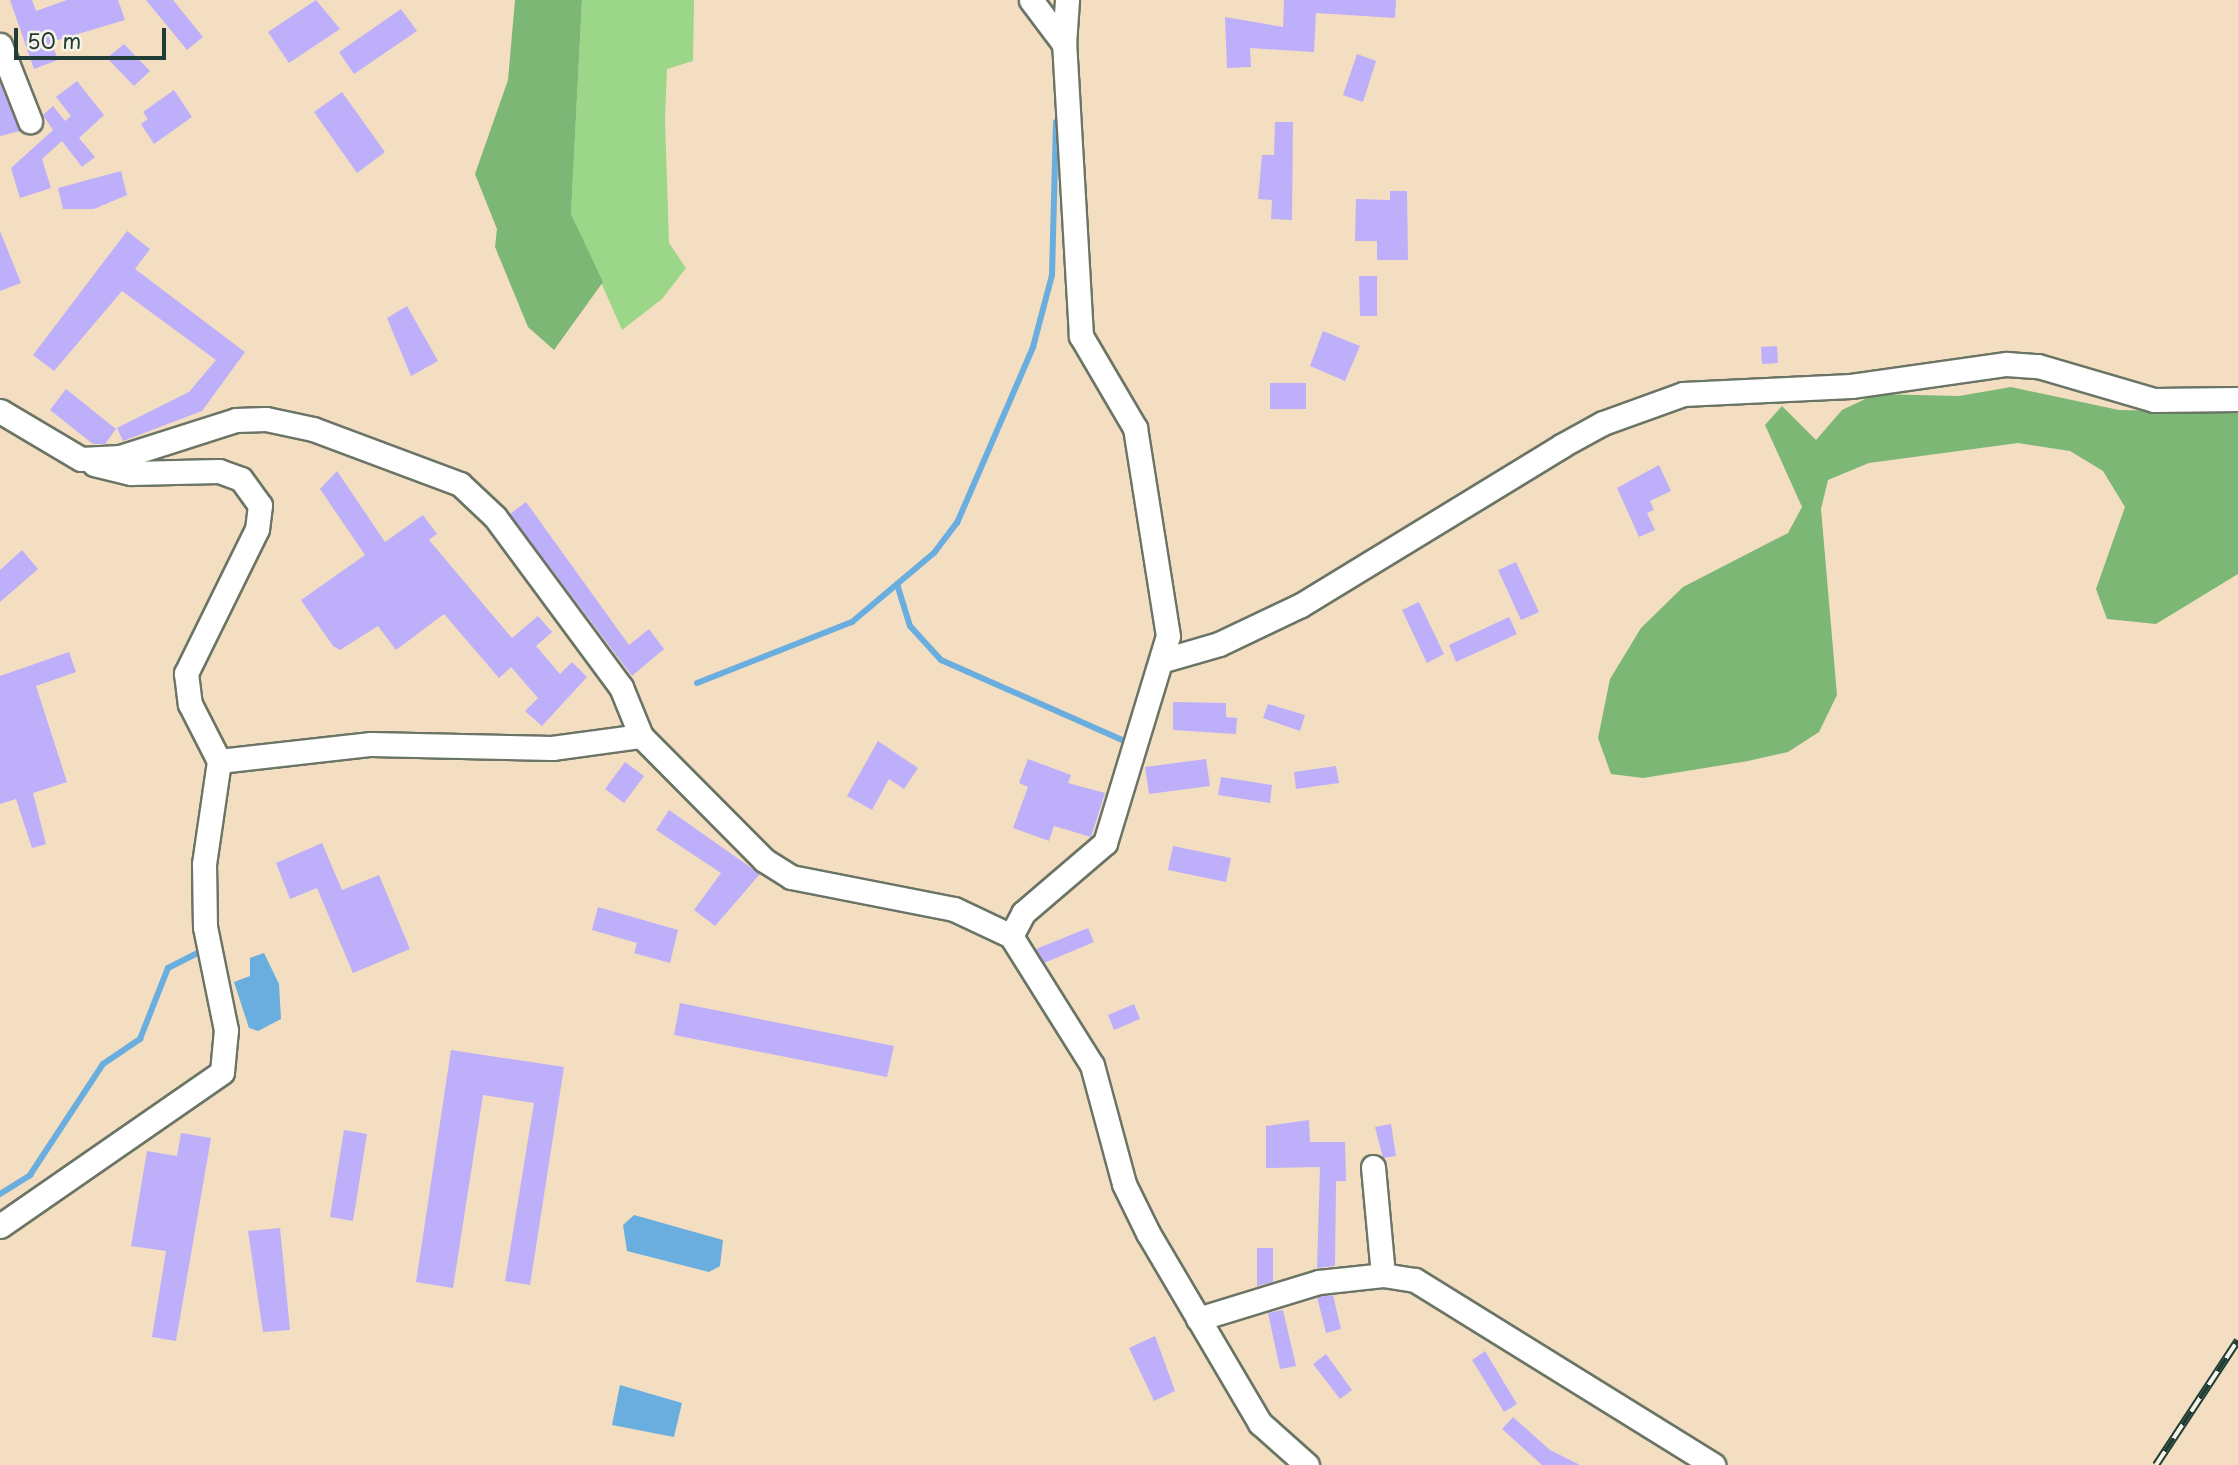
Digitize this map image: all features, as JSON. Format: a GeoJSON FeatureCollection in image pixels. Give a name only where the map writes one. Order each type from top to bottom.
{"type":"FeatureCollection","features":[{"type":"Feature","properties":{"kind":"street"},"geometry":{"type":"LineString","coordinates":[[1031,0],[1064,44]]}},
{"type":"Feature","properties":{"kind":"street"},"geometry":{"type":"LineString","coordinates":[[1011,936],[1023,913],[1105,843],[1164,660],[1168,636],[1135,428],[1081,336],[1064,44],[1067,0]]}},
{"type":"Feature","properties":{"kind":"street"},"geometry":{"type":"LineString","coordinates":[[0,45],[30,121]]}},
{"type":"Feature","properties":{"kind":"street"},"geometry":{"type":"LineString","coordinates":[[1164,660],[1219,644],[1301,606],[1561,446],[1684,394],[1851,386],[2006,364],[2038,366],[2154,400],[2238,399]]}},
{"type":"Feature","properties":{"kind":"street"},"geometry":{"type":"LineString","coordinates":[[0,411],[81,459],[131,473],[219,471],[241,479],[260,505],[257,529],[186,673],[190,704],[219,761],[204,864],[205,927],[226,1030],[222,1072],[0,1226]]}},
{"type":"Feature","properties":{"kind":"street"},"geometry":{"type":"LineString","coordinates":[[81,459],[120,457],[236,420],[266,419],[425,466],[460,484],[495,517],[621,687],[641,736],[723,822],[791,877],[954,909],[1011,936],[1079,1037],[1124,1184],[1198,1318],[1260,1423],[1307,1465]]}},
{"type":"Feature","properties":{"kind":"street"},"geometry":{"type":"LineString","coordinates":[[219,761],[371,744],[552,748],[641,736]]}},
{"type":"Feature","properties":{"kind":"street"},"geometry":{"type":"LineString","coordinates":[[1373,1167],[1383,1275]]}},
{"type":"Feature","properties":{"kind":"street"},"geometry":{"type":"LineString","coordinates":[[1198,1318],[1319,1283],[1383,1275],[1445,1294],[1713,1465]]}},
{"type":"Feature","properties":{"kind":"green space"},"geometry":{"type":"Polygon","coordinates":[[[515,0],[582,0],[571,214],[603,282],[554,350],[528,327],[495,247],[497,229],[475,174],[508,80],[515,0]]]}},
{"type":"Feature","properties":{"kind":"green space"},"geometry":{"type":"Polygon","coordinates":[[[582,0],[694,0],[693,61],[667,69],[665,119],[669,243],[686,268],[662,299],[622,330],[571,214],[582,0]]]}},
{"type":"Feature","properties":{"kind":"green space"},"geometry":{"type":"Polygon","coordinates":[[[2011,387],[2119,410],[2238,412],[2238,574],[2156,624],[2107,619],[2096,589],[2125,507],[2103,471],[2070,451],[2018,443],[1869,463],[1828,480],[1821,509],[1837,695],[1819,732],[1788,752],[1748,761],[1643,778],[1611,774],[1598,738],[1610,679],[1641,628],[1683,587],[1788,533],[1802,507],[1765,425],[1782,406],[1816,440],[1842,410],[1876,394],[1959,396],[2011,387]]]}},
{"type":"Feature","properties":{"kind":"water"},"geometry":{"type":"Polygon","coordinates":[[[264,953],[279,984],[281,1019],[258,1031],[249,1028],[234,982],[250,976],[250,958],[264,953]]]}},
{"type":"Feature","properties":{"kind":"water"},"geometry":{"type":"Polygon","coordinates":[[[634,1215],[723,1240],[720,1266],[709,1272],[627,1251],[623,1225],[634,1215]]]}},
{"type":"Feature","properties":{"kind":"water"},"geometry":{"type":"Polygon","coordinates":[[[620,1385],[682,1403],[674,1437],[612,1425],[620,1385]]]}},
{"type":"Feature","properties":{"kind":"building"},"geometry":{"type":"Polygon","coordinates":[[[10,0],[32,0],[36,11],[67,0],[118,0],[125,20],[51,42],[58,60],[34,69],[10,0]]]}},
{"type":"Feature","properties":{"kind":"building"},"geometry":{"type":"Polygon","coordinates":[[[146,0],[173,0],[203,37],[187,50],[146,0]]]}},
{"type":"Feature","properties":{"kind":"building"},"geometry":{"type":"Polygon","coordinates":[[[316,0],[340,29],[289,63],[268,32],[316,0]]]}},
{"type":"Feature","properties":{"kind":"building"},"geometry":{"type":"Polygon","coordinates":[[[1284,0],[1396,0],[1395,18],[1316,13],[1314,52],[1250,48],[1251,67],[1227,68],[1225,17],[1283,27],[1284,0]]]}},
{"type":"Feature","properties":{"kind":"building"},"geometry":{"type":"Polygon","coordinates":[[[401,9],[417,31],[354,74],[339,52],[401,9]]]}},
{"type":"Feature","properties":{"kind":"building"},"geometry":{"type":"Polygon","coordinates":[[[124,44],[150,71],[134,86],[107,58],[124,44]]]}},
{"type":"Feature","properties":{"kind":"building"},"geometry":{"type":"Polygon","coordinates":[[[1357,54],[1376,61],[1363,102],[1343,95],[1357,54]]]}},
{"type":"Feature","properties":{"kind":"building"},"geometry":{"type":"Polygon","coordinates":[[[77,81],[104,115],[79,138],[95,157],[82,167],[62,141],[42,159],[51,188],[20,198],[11,168],[53,130],[43,115],[53,106],[65,121],[71,116],[56,97],[77,81]]]}},
{"type":"Feature","properties":{"kind":"building"},"geometry":{"type":"Polygon","coordinates":[[[0,83],[20,131],[0,136],[0,83]]]}},
{"type":"Feature","properties":{"kind":"building"},"geometry":{"type":"Polygon","coordinates":[[[174,90],[192,117],[154,144],[141,124],[148,119],[143,112],[174,90]]]}},
{"type":"Feature","properties":{"kind":"building"},"geometry":{"type":"Polygon","coordinates":[[[342,92],[385,152],[357,173],[314,112],[342,92]]]}},
{"type":"Feature","properties":{"kind":"building"},"geometry":{"type":"Polygon","coordinates":[[[1275,122],[1293,122],[1292,220],[1271,219],[1272,200],[1258,199],[1262,155],[1274,155],[1275,122]]]}},
{"type":"Feature","properties":{"kind":"building"},"geometry":{"type":"Polygon","coordinates":[[[121,171],[127,195],[94,209],[63,209],[58,188],[121,171]]]}},
{"type":"Feature","properties":{"kind":"building"},"geometry":{"type":"Polygon","coordinates":[[[1390,191],[1407,191],[1408,260],[1377,260],[1377,241],[1355,241],[1356,199],[1390,200],[1390,191]]]}},
{"type":"Feature","properties":{"kind":"building"},"geometry":{"type":"Polygon","coordinates":[[[0,231],[21,283],[0,291],[0,231]]]}},
{"type":"Feature","properties":{"kind":"building"},"geometry":{"type":"Polygon","coordinates":[[[127,231],[150,249],[135,269],[245,352],[202,411],[123,441],[117,428],[189,392],[216,360],[122,291],[54,371],[33,355],[127,231]]]}},
{"type":"Feature","properties":{"kind":"building"},"geometry":{"type":"Polygon","coordinates":[[[1359,276],[1377,276],[1377,316],[1360,316],[1359,276]]]}},
{"type":"Feature","properties":{"kind":"building"},"geometry":{"type":"Polygon","coordinates":[[[407,306],[438,361],[411,376],[387,318],[407,306]]]}},
{"type":"Feature","properties":{"kind":"building"},"geometry":{"type":"Polygon","coordinates":[[[1323,331],[1360,346],[1345,381],[1310,366],[1323,331]]]}},
{"type":"Feature","properties":{"kind":"building"},"geometry":{"type":"Polygon","coordinates":[[[1777,346],[1778,363],[1762,364],[1761,347],[1777,346]]]}},
{"type":"Feature","properties":{"kind":"building"},"geometry":{"type":"Polygon","coordinates":[[[1270,383],[1306,383],[1306,409],[1270,409],[1270,383]]]}},
{"type":"Feature","properties":{"kind":"building"},"geometry":{"type":"Polygon","coordinates":[[[66,389],[116,429],[105,444],[93,444],[50,410],[66,389]]]}},
{"type":"Feature","properties":{"kind":"building"},"geometry":{"type":"Polygon","coordinates":[[[1659,465],[1671,491],[1650,501],[1654,510],[1647,513],[1655,530],[1639,537],[1617,488],[1659,465]]]}},
{"type":"Feature","properties":{"kind":"building"},"geometry":{"type":"Polygon","coordinates":[[[337,471],[385,542],[423,515],[437,534],[429,540],[512,638],[538,616],[552,632],[536,646],[560,674],[572,662],[587,677],[542,726],[525,711],[538,698],[511,667],[499,678],[444,614],[396,650],[378,626],[340,650],[333,646],[301,600],[365,555],[320,489],[337,471]]]}},
{"type":"Feature","properties":{"kind":"building"},"geometry":{"type":"Polygon","coordinates":[[[526,502],[629,645],[649,629],[664,649],[632,676],[510,514],[526,502]]]}},
{"type":"Feature","properties":{"kind":"building"},"geometry":{"type":"Polygon","coordinates":[[[22,550],[38,569],[0,602],[0,570],[22,550]]]}},
{"type":"Feature","properties":{"kind":"building"},"geometry":{"type":"Polygon","coordinates":[[[1516,562],[1539,612],[1521,620],[1498,570],[1516,562]]]}},
{"type":"Feature","properties":{"kind":"building"},"geometry":{"type":"Polygon","coordinates":[[[1419,602],[1444,654],[1427,663],[1402,610],[1419,602]]]}},
{"type":"Feature","properties":{"kind":"building"},"geometry":{"type":"Polygon","coordinates":[[[1509,617],[1517,634],[1456,662],[1449,645],[1509,617]]]}},
{"type":"Feature","properties":{"kind":"building"},"geometry":{"type":"Polygon","coordinates":[[[69,652],[76,672],[36,686],[67,782],[33,793],[46,844],[32,848],[16,799],[0,804],[0,676],[69,652]]]}},
{"type":"Feature","properties":{"kind":"building"},"geometry":{"type":"Polygon","coordinates":[[[1173,702],[1226,703],[1226,717],[1237,718],[1236,734],[1173,730],[1173,702]]]}},
{"type":"Feature","properties":{"kind":"building"},"geometry":{"type":"Polygon","coordinates":[[[1268,704],[1305,715],[1300,731],[1263,718],[1268,704]]]}},
{"type":"Feature","properties":{"kind":"building"},"geometry":{"type":"Polygon","coordinates":[[[878,741],[918,768],[904,789],[889,779],[872,810],[847,796],[878,741]]]}},
{"type":"Feature","properties":{"kind":"building"},"geometry":{"type":"Polygon","coordinates":[[[1028,759],[1071,775],[1068,783],[1105,793],[1091,837],[1054,826],[1049,841],[1013,828],[1028,787],[1019,783],[1028,759]]]}},
{"type":"Feature","properties":{"kind":"building"},"geometry":{"type":"Polygon","coordinates":[[[1206,759],[1210,786],[1149,794],[1145,767],[1206,759]]]}},
{"type":"Feature","properties":{"kind":"building"},"geometry":{"type":"Polygon","coordinates":[[[625,762],[644,776],[624,803],[605,789],[625,762]]]}},
{"type":"Feature","properties":{"kind":"building"},"geometry":{"type":"Polygon","coordinates":[[[1336,766],[1339,783],[1296,789],[1294,772],[1336,766]]]}},
{"type":"Feature","properties":{"kind":"building"},"geometry":{"type":"Polygon","coordinates":[[[1221,777],[1272,785],[1270,803],[1218,795],[1221,777]]]}},
{"type":"Feature","properties":{"kind":"building"},"geometry":{"type":"Polygon","coordinates":[[[669,810],[760,874],[715,926],[694,910],[721,873],[656,830],[669,810]]]}},
{"type":"Feature","properties":{"kind":"building"},"geometry":{"type":"Polygon","coordinates":[[[322,843],[342,890],[379,875],[410,949],[353,973],[317,888],[290,899],[276,863],[322,843]]]}},
{"type":"Feature","properties":{"kind":"building"},"geometry":{"type":"Polygon","coordinates":[[[1173,846],[1231,858],[1226,882],[1168,870],[1173,846]]]}},
{"type":"Feature","properties":{"kind":"building"},"geometry":{"type":"Polygon","coordinates":[[[598,907],[678,930],[670,963],[634,953],[637,943],[592,930],[598,907]]]}},
{"type":"Feature","properties":{"kind":"building"},"geometry":{"type":"Polygon","coordinates":[[[1088,928],[1094,942],[1044,963],[1036,949],[1088,928]]]}},
{"type":"Feature","properties":{"kind":"building"},"geometry":{"type":"Polygon","coordinates":[[[680,1003],[894,1046],[887,1077],[674,1035],[680,1003]]]}},
{"type":"Feature","properties":{"kind":"building"},"geometry":{"type":"Polygon","coordinates":[[[1134,1004],[1140,1019],[1114,1030],[1108,1015],[1134,1004]]]}},
{"type":"Feature","properties":{"kind":"building"},"geometry":{"type":"Polygon","coordinates":[[[451,1050],[564,1067],[530,1285],[505,1281],[534,1103],[483,1095],[453,1288],[416,1282],[451,1050]]]}},
{"type":"Feature","properties":{"kind":"building"},"geometry":{"type":"Polygon","coordinates":[[[1309,1120],[1310,1142],[1345,1142],[1346,1181],[1336,1181],[1335,1266],[1317,1268],[1320,1167],[1266,1168],[1266,1126],[1309,1120]]]}},
{"type":"Feature","properties":{"kind":"building"},"geometry":{"type":"Polygon","coordinates":[[[1391,1124],[1396,1156],[1383,1158],[1375,1127],[1391,1124]]]}},
{"type":"Feature","properties":{"kind":"building"},"geometry":{"type":"Polygon","coordinates":[[[344,1130],[367,1134],[353,1221],[330,1217],[344,1130]]]}},
{"type":"Feature","properties":{"kind":"building"},"geometry":{"type":"Polygon","coordinates":[[[181,1133],[211,1138],[176,1341],[152,1337],[166,1251],[131,1246],[147,1151],[177,1156],[181,1133]]]}},
{"type":"Feature","properties":{"kind":"building"},"geometry":{"type":"Polygon","coordinates":[[[280,1228],[290,1330],[263,1332],[248,1231],[280,1228]]]}},
{"type":"Feature","properties":{"kind":"building"},"geometry":{"type":"Polygon","coordinates":[[[1257,1248],[1273,1248],[1273,1282],[1257,1286],[1257,1248]]]}},
{"type":"Feature","properties":{"kind":"building"},"geometry":{"type":"Polygon","coordinates":[[[1333,1295],[1341,1329],[1326,1333],[1317,1297],[1333,1295]]]}},
{"type":"Feature","properties":{"kind":"building"},"geometry":{"type":"Polygon","coordinates":[[[1283,1310],[1296,1366],[1280,1369],[1268,1313],[1283,1310]]]}},
{"type":"Feature","properties":{"kind":"building"},"geometry":{"type":"Polygon","coordinates":[[[1155,1336],[1175,1391],[1154,1401],[1129,1348],[1155,1336]]]}},
{"type":"Feature","properties":{"kind":"building"},"geometry":{"type":"Polygon","coordinates":[[[1485,1351],[1517,1404],[1504,1412],[1472,1360],[1485,1351]]]}},
{"type":"Feature","properties":{"kind":"building"},"geometry":{"type":"Polygon","coordinates":[[[1326,1354],[1352,1390],[1340,1399],[1313,1364],[1326,1354]]]}},
{"type":"Feature","properties":{"kind":"building"},"geometry":{"type":"Polygon","coordinates":[[[1513,1417],[1550,1450],[1580,1465],[1542,1465],[1502,1429],[1513,1417]]]}},
{"type":"Feature","properties":{"kind":"waterway"},"geometry":{"type":"LineString","coordinates":[[697,683],[852,622],[934,553],[957,523],[1033,347],[1052,275],[1056,122]]}},
{"type":"Feature","properties":{"kind":"waterway"},"geometry":{"type":"LineString","coordinates":[[897,584],[910,626],[941,660],[1127,742]]}},
{"type":"Feature","properties":{"kind":"waterway"},"geometry":{"type":"LineString","coordinates":[[0,1194],[30,1175],[103,1064],[140,1039],[168,968],[201,951]]}},
{"type":"Feature","properties":{"kind":"railway"},"geometry":{"type":"LineString","coordinates":[[2156,1465],[2238,1340]]}}]}
